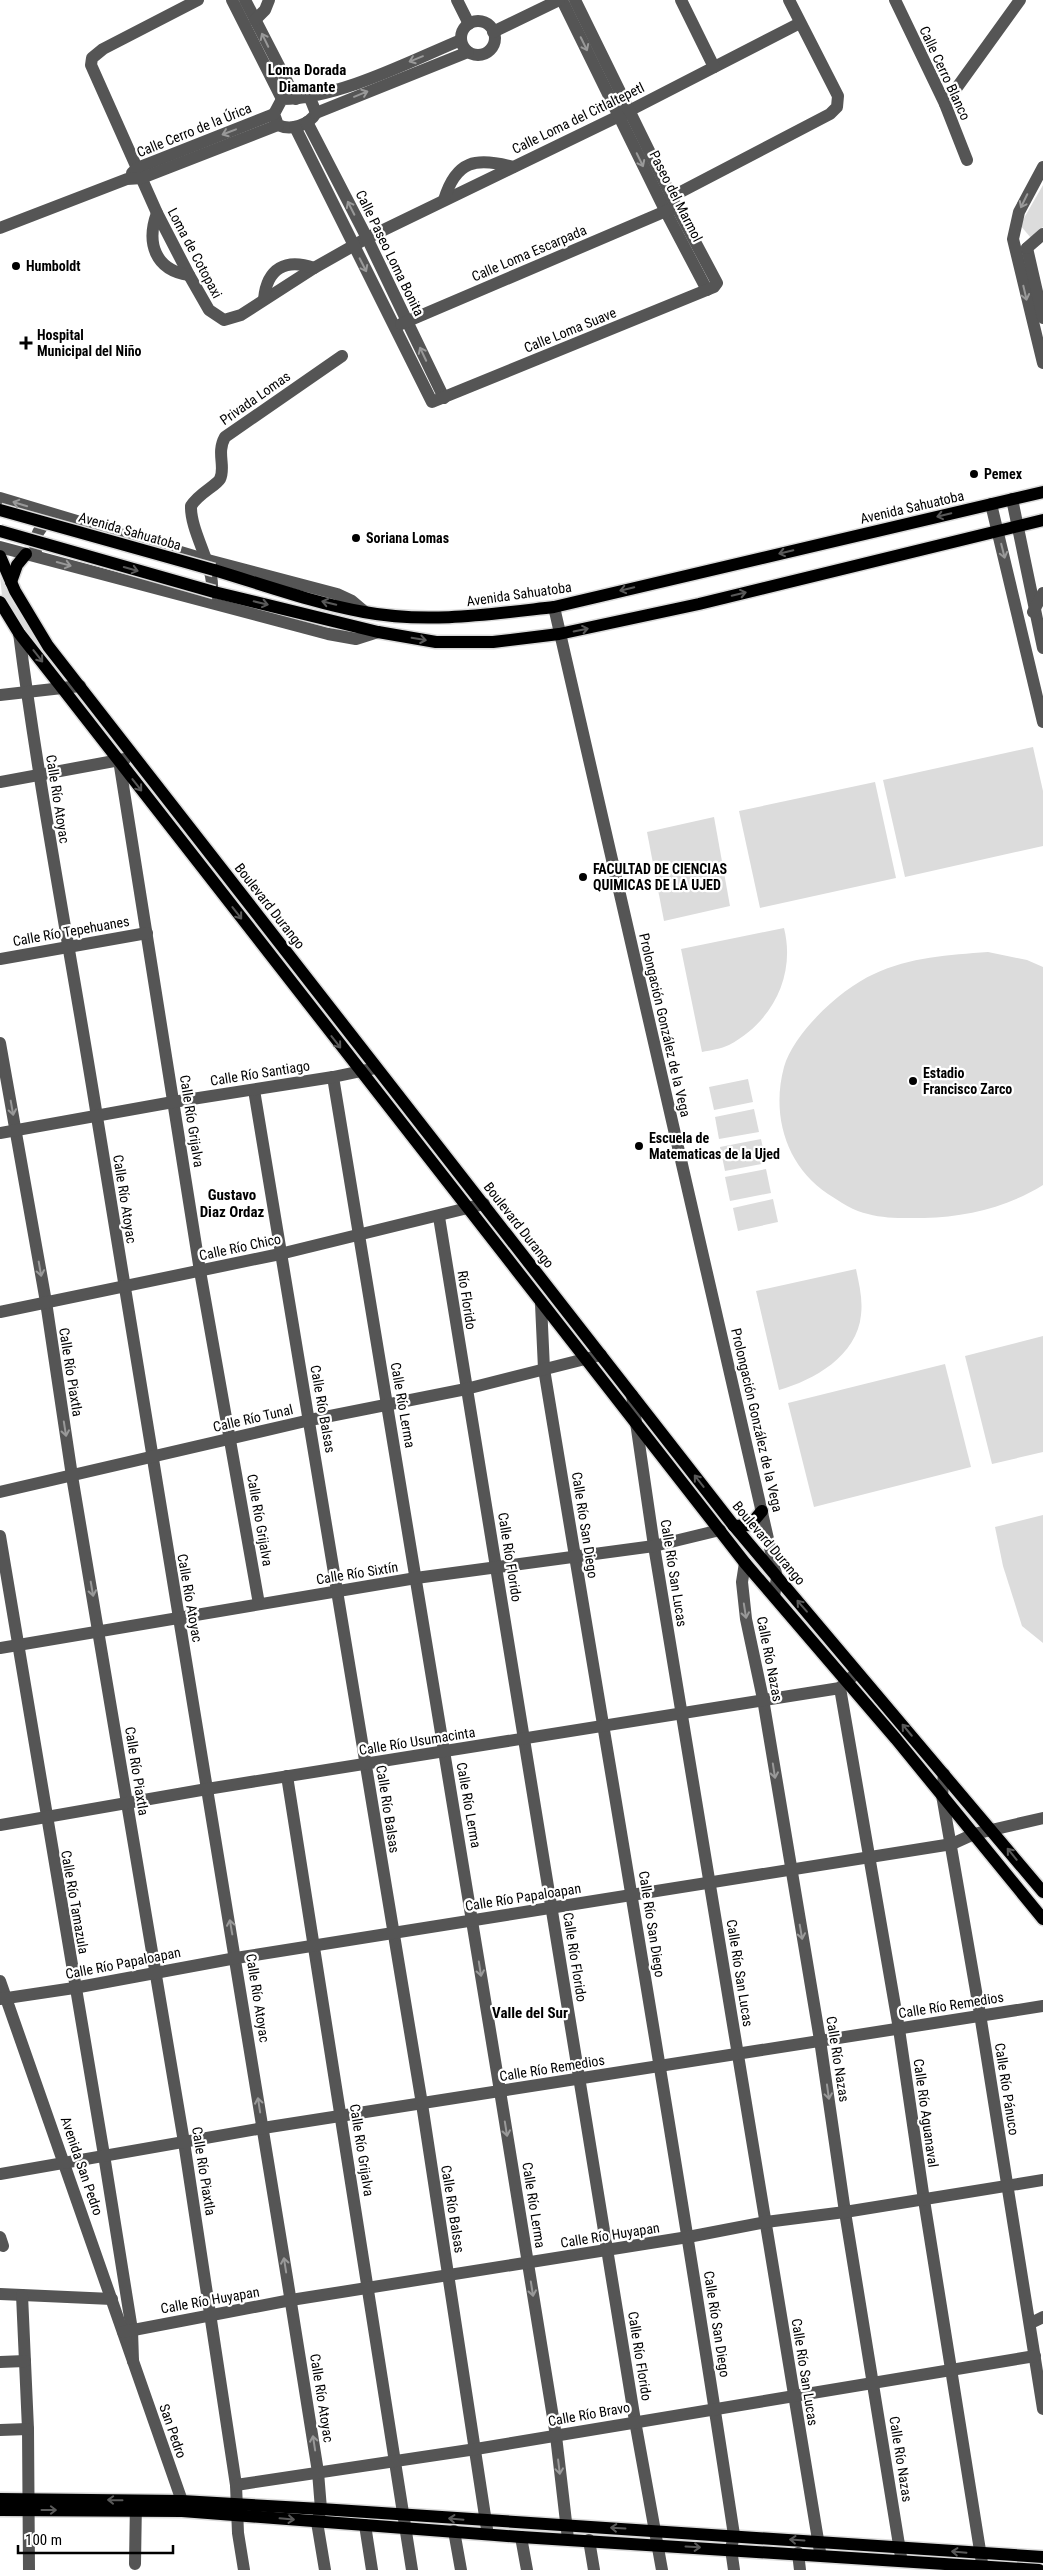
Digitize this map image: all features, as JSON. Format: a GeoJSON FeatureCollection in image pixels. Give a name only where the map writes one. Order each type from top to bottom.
{"type":"FeatureCollection","features":[{"type":"Feature","properties":{"kind":"main road","name":"Avenida Sahuatoba"},"geometry":{"type":"LineString","coordinates":[[0,510],[365,612],[431,618],[477,616],[554,607],[1043,492]]}},
{"type":"Feature","properties":{"kind":"main road"},"geometry":{"type":"LineString","coordinates":[[0,531],[210,597],[378,632],[436,642],[493,642],[560,634],[884,560],[1043,520]]}},
{"type":"Feature","properties":{"kind":"main road"},"geometry":{"type":"LineString","coordinates":[[11,582],[17,565],[32,555]]}},
{"type":"Feature","properties":{"kind":"main road","name":"Boulevard Durango"},"geometry":{"type":"LineString","coordinates":[[0,556],[30,618],[48,646],[136,756],[600,1355],[734,1526],[992,1829],[1043,1892]]}},
{"type":"Feature","properties":{"kind":"main road"},"geometry":{"type":"LineString","coordinates":[[0,602],[19,633],[634,1423],[745,1563],[774,1596],[843,1685],[942,1795],[1043,1919]]}},
{"type":"Feature","properties":{"kind":"main road"},"geometry":{"type":"LineString","coordinates":[[734,1526],[750,1525],[762,1511]]}},
{"type":"Feature","properties":{"kind":"main road"},"geometry":{"type":"LineString","coordinates":[[0,2499],[29,2505]]}},
{"type":"Feature","properties":{"kind":"main road"},"geometry":{"type":"LineString","coordinates":[[0,2510],[29,2505],[182,2506],[238,2510],[317,2522],[454,2531],[566,2525],[654,2530],[900,2547],[982,2559],[1039,2570]]}},
{"type":"Feature","properties":{"kind":"main road"},"geometry":{"type":"LineString","coordinates":[[238,2510],[321,2509],[403,2515],[486,2528],[521,2536],[798,2553],[867,2564],[901,2561],[1043,2557]]}},
{"type":"Feature","properties":{"kind":"street","name":"Loma de Cotopaxi"},"geometry":{"type":"LineString","coordinates":[[198,0],[103,49],[92,58],[91,64],[95,77],[157,213],[189,276],[209,310],[224,320],[241,315],[314,268],[367,238]]}},
{"type":"Feature","properties":{"kind":"street"},"geometry":{"type":"LineString","coordinates":[[232,0],[282,99],[276,120],[306,120],[385,78],[465,46]]}},
{"type":"Feature","properties":{"kind":"street"},"geometry":{"type":"LineString","coordinates":[[245,0],[296,99]]}},
{"type":"Feature","properties":{"kind":"street"},"geometry":{"type":"LineString","coordinates":[[255,20],[265,10],[269,0]]}},
{"type":"Feature","properties":{"kind":"street"},"geometry":{"type":"LineString","coordinates":[[457,0],[469,24]]}},
{"type":"Feature","properties":{"kind":"street"},"geometry":{"type":"LineString","coordinates":[[494,32],[561,0],[624,113]]}},
{"type":"Feature","properties":{"kind":"street"},"geometry":{"type":"LineString","coordinates":[[576,0],[624,113]]}},
{"type":"Feature","properties":{"kind":"street"},"geometry":{"type":"LineString","coordinates":[[681,0],[714,67]]}},
{"type":"Feature","properties":{"kind":"street"},"geometry":{"type":"LineString","coordinates":[[789,0],[800,23]]}},
{"type":"Feature","properties":{"kind":"street","name":"Calle Cerro Blanco"},"geometry":{"type":"LineString","coordinates":[[895,0],[945,104],[966,160]]}},
{"type":"Feature","properties":{"kind":"street"},"geometry":{"type":"LineString","coordinates":[[945,104],[1020,0]]}},
{"type":"Feature","properties":{"kind":"street"},"geometry":{"type":"LineString","coordinates":[[480,22],[490,27],[494,32],[494,44],[486,53],[474,54],[465,46],[462,34],[469,24],[480,22]]}},
{"type":"Feature","properties":{"kind":"street","name":"Calle Loma del Citlaltepetl"},"geometry":{"type":"LineString","coordinates":[[367,238],[624,113],[800,23]]}},
{"type":"Feature","properties":{"kind":"street","name":"Calle Loma Escarpada"},"geometry":{"type":"LineString","coordinates":[[395,327],[671,205],[830,114],[838,107],[838,96],[800,23]]}},
{"type":"Feature","properties":{"kind":"street"},"geometry":{"type":"LineString","coordinates":[[282,99],[310,98],[385,78]]}},
{"type":"Feature","properties":{"kind":"street"},"geometry":{"type":"LineString","coordinates":[[306,120],[310,98]]}},
{"type":"Feature","properties":{"kind":"street","name":"Paseo del Marmol"},"geometry":{"type":"LineString","coordinates":[[624,113],[712,287]]}},
{"type":"Feature","properties":{"kind":"street","name":"Calle Cerro de la Úrica"},"geometry":{"type":"LineString","coordinates":[[0,228],[276,120]]}},
{"type":"Feature","properties":{"kind":"street","name":"Calle Paseo Loma Bonita"},"geometry":{"type":"LineString","coordinates":[[306,120],[367,238],[444,398]]}},
{"type":"Feature","properties":{"kind":"street","name":"Calle Paseo Loma Bonita"},"geometry":{"type":"LineString","coordinates":[[306,120],[354,246],[431,402]]}},
{"type":"Feature","properties":{"kind":"street"},"geometry":{"type":"LineString","coordinates":[[444,200],[452,177],[470,165],[491,161],[513,167]]}},
{"type":"Feature","properties":{"kind":"street"},"geometry":{"type":"LineString","coordinates":[[1043,167],[1019,212],[1014,228],[1014,245],[1039,337],[1043,363]]}},
{"type":"Feature","properties":{"kind":"street"},"geometry":{"type":"LineString","coordinates":[[157,213],[151,236],[156,253],[161,262],[172,271],[189,276]]}},
{"type":"Feature","properties":{"kind":"street"},"geometry":{"type":"LineString","coordinates":[[1027,248],[1043,234]]}},
{"type":"Feature","properties":{"kind":"street"},"geometry":{"type":"LineString","coordinates":[[1014,245],[1027,248]]}},
{"type":"Feature","properties":{"kind":"street"},"geometry":{"type":"LineString","coordinates":[[1027,248],[1043,318]]}},
{"type":"Feature","properties":{"kind":"street"},"geometry":{"type":"LineString","coordinates":[[264,299],[268,281],[277,270],[294,262],[314,268]]}},
{"type":"Feature","properties":{"kind":"street","name":"Calle Loma Suave"},"geometry":{"type":"LineString","coordinates":[[431,402],[712,287]]}},
{"type":"Feature","properties":{"kind":"street","name":"Privada Lomas"},"geometry":{"type":"LineString","coordinates":[[204,559],[194,530],[191,506],[200,494],[218,482],[221,477],[220,449],[225,436],[342,356]]}},
{"type":"Feature","properties":{"kind":"street"},"geometry":{"type":"LineString","coordinates":[[0,498],[204,559],[337,594],[352,601],[365,612]]}},
{"type":"Feature","properties":{"kind":"street"},"geometry":{"type":"LineString","coordinates":[[1012,499],[1016,526],[1043,648]]}},
{"type":"Feature","properties":{"kind":"street"},"geometry":{"type":"LineString","coordinates":[[992,504],[1043,722]]}},
{"type":"Feature","properties":{"kind":"street"},"geometry":{"type":"LineString","coordinates":[[32,555],[41,528],[59,516]]}},
{"type":"Feature","properties":{"kind":"street"},"geometry":{"type":"LineString","coordinates":[[0,547],[210,597],[213,580],[204,559]]}},
{"type":"Feature","properties":{"kind":"street"},"geometry":{"type":"LineString","coordinates":[[1023,630],[1043,594]]}},
{"type":"Feature","properties":{"kind":"street","name":"Prolongación González de la Vega"},"geometry":{"type":"LineString","coordinates":[[554,607],[661,1078],[707,1264],[777,1578],[774,1596]]}},
{"type":"Feature","properties":{"kind":"street","name":"Calle Río Atoyac"},"geometry":{"type":"LineString","coordinates":[[19,633],[39,776],[97,1116],[151,1458],[236,1958],[318,2472],[321,2509]]}},
{"type":"Feature","properties":{"kind":"street"},"geometry":{"type":"LineString","coordinates":[[0,695],[80,686]]}},
{"type":"Feature","properties":{"kind":"street"},"geometry":{"type":"LineString","coordinates":[[0,782],[136,756]]}},
{"type":"Feature","properties":{"kind":"street","name":"Calle Río Grijalva"},"geometry":{"type":"LineString","coordinates":[[119,760],[200,1271],[259,1604]]}},
{"type":"Feature","properties":{"kind":"street","name":"Calle Río Tepehuanes"},"geometry":{"type":"LineString","coordinates":[[0,959],[147,933]]}},
{"type":"Feature","properties":{"kind":"street","name":"Calle Río Piaxtla"},"geometry":{"type":"LineString","coordinates":[[0,1043],[46,1302],[72,1476],[184,2142],[236,2484],[238,2532],[244,2570]]}},
{"type":"Feature","properties":{"kind":"street","name":"Calle Río Santiago"},"geometry":{"type":"LineString","coordinates":[[0,1133],[173,1102],[333,1077],[376,1068]]}},
{"type":"Feature","properties":{"kind":"street","name":"Calle Río Lerma"},"geometry":{"type":"LineString","coordinates":[[333,1077],[473,1920],[556,2436],[568,2539]]}},
{"type":"Feature","properties":{"kind":"street","name":"Calle Río Balsas"},"geometry":{"type":"LineString","coordinates":[[254,1090],[422,2104],[476,2449],[486,2528]]}},
{"type":"Feature","properties":{"kind":"street","name":"Calle Río Chico"},"geometry":{"type":"LineString","coordinates":[[0,1312],[280,1254],[439,1217],[484,1204]]}},
{"type":"Feature","properties":{"kind":"street","name":"Río Florido"},"geometry":{"type":"LineString","coordinates":[[439,1217],[466,1389]]}},
{"type":"Feature","properties":{"kind":"street","name":"Calle Río San Diego"},"geometry":{"type":"LineString","coordinates":[[541,1304],[544,1369],[633,1895],[715,2408],[734,2535],[731,2549]]}},
{"type":"Feature","properties":{"kind":"street","name":"Calle Río Tunal"},"geometry":{"type":"LineString","coordinates":[[0,1492],[310,1420],[466,1389],[600,1355]]}},
{"type":"Feature","properties":{"kind":"street","name":"Calle Río Florido"},"geometry":{"type":"LineString","coordinates":[[466,1389],[481,1468],[523,1738],[635,2421],[662,2570]]}},
{"type":"Feature","properties":{"kind":"street","name":"Calle Río San Lucas"},"geometry":{"type":"LineString","coordinates":[[632,1395],[634,1423],[820,2555]]}},
{"type":"Feature","properties":{"kind":"street","name":"Calle Río Sixtín"},"geometry":{"type":"LineString","coordinates":[[0,1648],[416,1578],[654,1546],[720,1530]]}},
{"type":"Feature","properties":{"kind":"street","name":"Calle Río Tamazula"},"geometry":{"type":"LineString","coordinates":[[0,1536],[74,1988],[104,2156],[133,2361]]}},
{"type":"Feature","properties":{"kind":"street","name":"Calle Río Nazas"},"geometry":{"type":"LineString","coordinates":[[745,1563],[743,1600],[763,1699],[790,1870],[820,2040],[845,2212],[901,2561]]}},
{"type":"Feature","properties":{"kind":"street"},"geometry":{"type":"LineString","coordinates":[[843,1685],[857,1672]]}},
{"type":"Feature","properties":{"kind":"street","name":"Calle Río Usumacinta"},"geometry":{"type":"LineString","coordinates":[[0,1825],[287,1776],[444,1753],[523,1738],[843,1685]]}},
{"type":"Feature","properties":{"kind":"street","name":"Calle Río Aguanaval"},"geometry":{"type":"LineString","coordinates":[[843,1685],[869,1859],[899,2028],[924,2200],[982,2559]]}},
{"type":"Feature","properties":{"kind":"street","name":"Calle Río Pánuco"},"geometry":{"type":"LineString","coordinates":[[944,1774],[942,1795],[952,1844],[1031,2323],[1043,2409]]}},
{"type":"Feature","properties":{"kind":"street","name":"Calle Río Grijalva"},"geometry":{"type":"LineString","coordinates":[[287,1776],[412,2570]]}},
{"type":"Feature","properties":{"kind":"street","name":"Calle Río Papaloapan"},"geometry":{"type":"LineString","coordinates":[[3,1998],[74,1988],[236,1958],[393,1935],[473,1920],[869,1859],[952,1844],[974,1834],[1043,1818]]}},
{"type":"Feature","properties":{"kind":"street","name":"Avenida San Pedro"},"geometry":{"type":"LineString","coordinates":[[0,1981],[3,1998],[65,2163],[112,2299],[128,2331]]}},
{"type":"Feature","properties":{"kind":"street","name":"Calle Río Remedios"},"geometry":{"type":"LineString","coordinates":[[0,2174],[263,2128],[342,2117],[980,2014],[1043,2006]]}},
{"type":"Feature","properties":{"kind":"street","name":"Calle Río Huyapan"},"geometry":{"type":"LineString","coordinates":[[128,2331],[291,2300],[688,2238],[766,2222],[845,2212],[1043,2180]]}},
{"type":"Feature","properties":{"kind":"street"},"geometry":{"type":"LineString","coordinates":[[0,2294],[112,2299]]}},
{"type":"Feature","properties":{"kind":"street"},"geometry":{"type":"LineString","coordinates":[[22,2295],[28,2429],[29,2570]]}},
{"type":"Feature","properties":{"kind":"street"},"geometry":{"type":"LineString","coordinates":[[1031,2323],[1043,2317]]}},
{"type":"Feature","properties":{"kind":"street","name":"Calle Río Bravo"},"geometry":{"type":"LineString","coordinates":[[236,2484],[476,2449],[635,2421],[1035,2356]]}},
{"type":"Feature","properties":{"kind":"street"},"geometry":{"type":"LineString","coordinates":[[0,2362],[25,2361]]}},
{"type":"Feature","properties":{"kind":"street","name":"San Pedro"},"geometry":{"type":"LineString","coordinates":[[133,2361],[182,2506]]}},
{"type":"Feature","properties":{"kind":"street"},"geometry":{"type":"LineString","coordinates":[[0,2430],[28,2429]]}},
{"type":"Feature","properties":{"kind":"street"},"geometry":{"type":"LineString","coordinates":[[135,2564],[136,2506]]}},
{"type":"Feature","properties":{"kind":"street"},"geometry":{"type":"LineString","coordinates":[[321,2509],[317,2522],[325,2570]]}},
{"type":"Feature","properties":{"kind":"street"},"geometry":{"type":"LineString","coordinates":[[365,2525],[372,2570]]}},
{"type":"Feature","properties":{"kind":"street"},"geometry":{"type":"LineString","coordinates":[[454,2531],[460,2570]]}},
{"type":"Feature","properties":{"kind":"street"},"geometry":{"type":"LineString","coordinates":[[521,2536],[527,2570]]}},
{"type":"Feature","properties":{"kind":"street"},"geometry":{"type":"LineString","coordinates":[[589,2540],[594,2570]]}},
{"type":"Feature","properties":{"kind":"street"},"geometry":{"type":"LineString","coordinates":[[864,2544],[867,2564]]}},
{"type":"Feature","properties":{"kind":"street"},"geometry":{"type":"LineString","coordinates":[[731,2549],[734,2570]]}},
{"type":"Feature","properties":{"kind":"street"},"geometry":{"type":"LineString","coordinates":[[798,2553],[800,2570]]}},
{"type":"Feature","properties":{"kind":"shaded area"},"geometry":{"type":"Polygon","coordinates":[[[1043,185],[1043,227],[1031,238],[1020,225],[1043,185]]]}},
{"type":"Feature","properties":{"kind":"shaded area"},"geometry":{"type":"Polygon","coordinates":[[[0,576],[14,604],[64,674],[63,679],[60,679],[2,596],[0,576]]]}},
{"type":"Feature","properties":{"kind":"shaded area"},"geometry":{"type":"Polygon","coordinates":[[[1033,747],[1043,791],[1043,846],[905,877],[883,780],[1033,747]]]}},
{"type":"Feature","properties":{"kind":"shaded area"},"geometry":{"type":"Polygon","coordinates":[[[130,766],[174,817],[362,1061],[361,1063],[130,766]]]}},
{"type":"Feature","properties":{"kind":"shaded area"},"geometry":{"type":"Polygon","coordinates":[[[875,782],[896,878],[760,908],[739,811],[875,782]]]}},
{"type":"Feature","properties":{"kind":"shaded area"},"geometry":{"type":"Polygon","coordinates":[[[714,817],[730,906],[664,921],[647,832],[714,817]]]}},
{"type":"Feature","properties":{"kind":"shaded area"},"geometry":{"type":"Polygon","coordinates":[[[784,928],[787,963],[777,996],[768,1011],[757,1024],[729,1045],[702,1052],[681,949],[784,928]]]}},
{"type":"Feature","properties":{"kind":"shaded area","name":"Estadio Francisco Zarco"},"geometry":{"type":"Polygon","coordinates":[[[988,952],[1027,960],[1043,967],[1043,1185],[1030,1193],[1001,1205],[955,1216],[924,1218],[882,1217],[863,1213],[847,1206],[828,1194],[802,1169],[792,1154],[785,1138],[779,1103],[780,1085],[789,1054],[808,1026],[834,1000],[874,974],[916,960],[988,952]]]}},
{"type":"Feature","properties":{"kind":"shaded area"},"geometry":{"type":"Polygon","coordinates":[[[748,1079],[753,1102],[714,1110],[709,1087],[748,1079]]]}},
{"type":"Feature","properties":{"kind":"shaded area"},"geometry":{"type":"Polygon","coordinates":[[[754,1109],[759,1132],[719,1139],[715,1117],[754,1109]]]}},
{"type":"Feature","properties":{"kind":"shaded area"},"geometry":{"type":"Polygon","coordinates":[[[761,1139],[766,1163],[725,1171],[720,1147],[761,1139]]]}},
{"type":"Feature","properties":{"kind":"shaded area"},"geometry":{"type":"Polygon","coordinates":[[[766,1169],[771,1193],[730,1201],[725,1177],[766,1169]]]}},
{"type":"Feature","properties":{"kind":"shaded area"},"geometry":{"type":"Polygon","coordinates":[[[773,1199],[778,1222],[738,1231],[733,1208],[773,1199]]]}},
{"type":"Feature","properties":{"kind":"shaded area"},"geometry":{"type":"Polygon","coordinates":[[[856,1269],[861,1315],[858,1330],[851,1343],[843,1354],[819,1373],[779,1390],[756,1291],[856,1269]]]}},
{"type":"Feature","properties":{"kind":"shaded area"},"geometry":{"type":"Polygon","coordinates":[[[1043,1336],[1043,1452],[992,1464],[965,1356],[1043,1336]]]}},
{"type":"Feature","properties":{"kind":"shaded area"},"geometry":{"type":"Polygon","coordinates":[[[945,1364],[971,1467],[814,1507],[788,1403],[945,1364]]]}},
{"type":"Feature","properties":{"kind":"shaded area"},"geometry":{"type":"Polygon","coordinates":[[[1043,1515],[1043,1643],[1022,1626],[1003,1566],[995,1527],[1043,1515]]]}},
{"type":"Feature","properties":{"kind":"place","name":"Humboldt"},"geometry":{"type":"Point","coordinates":[16,266]}},
{"type":"Feature","properties":{"kind":"place","name":"Hospital Municipal del Niño"},"geometry":{"type":"Point","coordinates":[26,343]}},
{"type":"Feature","properties":{"kind":"place","name":"Pemex"},"geometry":{"type":"Point","coordinates":[974,474]}},
{"type":"Feature","properties":{"kind":"place","name":"Soriana Lomas"},"geometry":{"type":"Point","coordinates":[356,538]}},
{"type":"Feature","properties":{"kind":"place","name":"FACULTAD DE CIENCIAS QUIMICAS DE LA UJED"},"geometry":{"type":"Point","coordinates":[583,877]}},
{"type":"Feature","properties":{"kind":"place","name":"Estadio Francisco Zarco"},"geometry":{"type":"Point","coordinates":[913,1081]}},
{"type":"Feature","properties":{"kind":"place","name":"Escuela de Matematicas de la Ujed"},"geometry":{"type":"Point","coordinates":[639,1146]}},
{"type":"Feature","properties":{"kind":"district","name":"Loma Dorada Diamante"},"geometry":{"type":"Point","coordinates":[307,78]}},
{"type":"Feature","properties":{"kind":"district","name":"Gustavo Diaz Ordaz"},"geometry":{"type":"Point","coordinates":[232,1204]}},
{"type":"Feature","properties":{"kind":"district","name":"Valle del Sur"},"geometry":{"type":"Point","coordinates":[530,2013]}}]}
